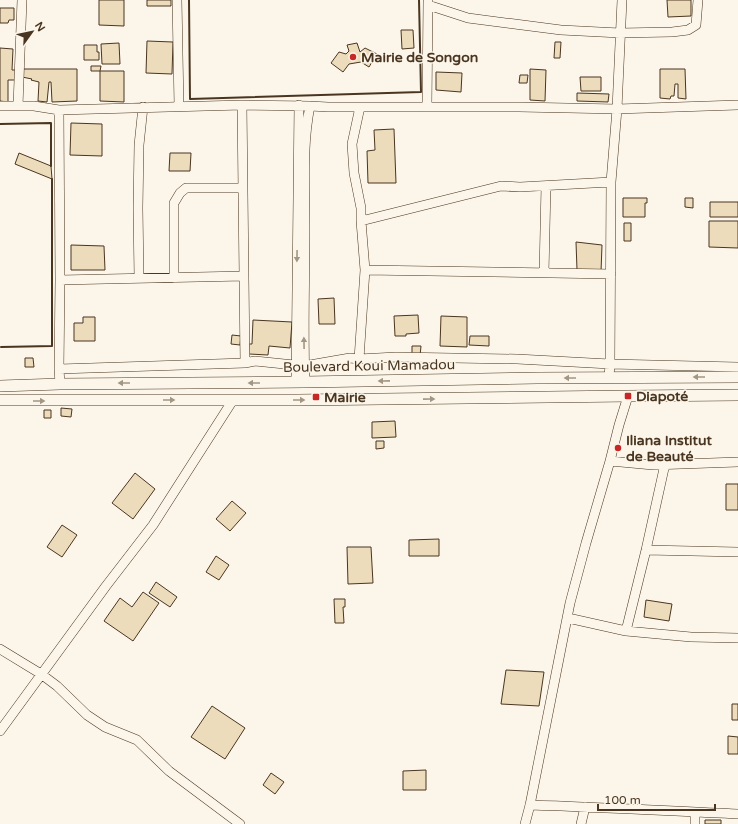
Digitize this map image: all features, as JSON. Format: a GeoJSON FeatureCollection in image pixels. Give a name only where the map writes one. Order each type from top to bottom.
{"type":"FeatureCollection","features":[{"type":"Feature","properties":{"kind":"main road","name":"Boulevard Koui Mamadou"},"geometry":{"type":"LineString","coordinates":[[0,386],[609,377],[738,377]]}},
{"type":"Feature","properties":{"kind":"main road"},"geometry":{"type":"LineString","coordinates":[[628,396],[629,377]]}},
{"type":"Feature","properties":{"kind":"main road"},"geometry":{"type":"LineString","coordinates":[[0,400],[427,399],[738,395]]}},
{"type":"Feature","properties":{"kind":"street"},"geometry":{"type":"LineString","coordinates":[[18,106],[22,0]]}},
{"type":"Feature","properties":{"kind":"street"},"geometry":{"type":"LineString","coordinates":[[177,0],[179,106]]}},
{"type":"Feature","properties":{"kind":"street"},"geometry":{"type":"LineString","coordinates":[[609,377],[611,182],[622,0]]}},
{"type":"Feature","properties":{"kind":"street"},"geometry":{"type":"LineString","coordinates":[[427,107],[428,3],[468,18],[480,20],[561,30],[620,33],[672,32],[688,30],[696,25],[698,0]]}},
{"type":"Feature","properties":{"kind":"street"},"geometry":{"type":"LineString","coordinates":[[0,106],[34,106],[59,110],[242,105],[616,110],[738,105]]}},
{"type":"Feature","properties":{"kind":"street"},"geometry":{"type":"LineString","coordinates":[[242,105],[245,363]]}},
{"type":"Feature","properties":{"kind":"street"},"geometry":{"type":"LineString","coordinates":[[299,106],[300,382]]}},
{"type":"Feature","properties":{"kind":"street"},"geometry":{"type":"LineString","coordinates":[[300,365],[304,331],[305,144],[306,123],[310,106]]}},
{"type":"Feature","properties":{"kind":"street"},"geometry":{"type":"LineString","coordinates":[[139,278],[139,145],[143,107]]}},
{"type":"Feature","properties":{"kind":"street"},"geometry":{"type":"LineString","coordinates":[[359,359],[365,270],[361,208],[354,173],[352,144],[360,107]]}},
{"type":"Feature","properties":{"kind":"street"},"geometry":{"type":"LineString","coordinates":[[59,110],[60,384]]}},
{"type":"Feature","properties":{"kind":"street"},"geometry":{"type":"LineString","coordinates":[[361,221],[501,186],[520,187],[611,182]]}},
{"type":"Feature","properties":{"kind":"street"},"geometry":{"type":"LineString","coordinates":[[544,273],[546,186]]}},
{"type":"Feature","properties":{"kind":"street"},"geometry":{"type":"LineString","coordinates":[[174,278],[174,203],[180,193],[186,188],[243,188]]}},
{"type":"Feature","properties":{"kind":"street"},"geometry":{"type":"LineString","coordinates":[[365,270],[611,274]]}},
{"type":"Feature","properties":{"kind":"street"},"geometry":{"type":"LineString","coordinates":[[60,280],[244,276]]}},
{"type":"Feature","properties":{"kind":"street"},"geometry":{"type":"LineString","coordinates":[[59,369],[245,363],[255,361],[300,365],[350,358],[517,360],[738,367]]}},
{"type":"Feature","properties":{"kind":"street"},"geometry":{"type":"LineString","coordinates":[[525,824],[554,681],[586,543],[628,396]]}},
{"type":"Feature","properties":{"kind":"street"},"geometry":{"type":"LineString","coordinates":[[0,730],[153,525],[233,400]]}},
{"type":"Feature","properties":{"kind":"street"},"geometry":{"type":"LineString","coordinates":[[610,461],[653,465],[738,462]]}},
{"type":"Feature","properties":{"kind":"street"},"geometry":{"type":"LineString","coordinates":[[626,631],[665,464]]}},
{"type":"Feature","properties":{"kind":"street"},"geometry":{"type":"LineString","coordinates":[[646,550],[738,552]]}},
{"type":"Feature","properties":{"kind":"street"},"geometry":{"type":"LineString","coordinates":[[568,618],[626,631],[691,637],[738,638]]}},
{"type":"Feature","properties":{"kind":"street"},"geometry":{"type":"LineString","coordinates":[[0,649],[41,674],[57,686],[86,715],[105,727],[137,740],[169,771],[240,824]]}},
{"type":"Feature","properties":{"kind":"street"},"geometry":{"type":"LineString","coordinates":[[530,805],[585,806],[738,814]]}},
{"type":"Feature","properties":{"kind":"street"},"geometry":{"type":"LineString","coordinates":[[581,824],[585,806]]}},
{"type":"Feature","properties":{"kind":"street"},"geometry":{"type":"LineString","coordinates":[[695,812],[695,824]]}},
{"type":"Feature","properties":{"kind":"building"},"geometry":{"type":"Polygon","coordinates":[[[99,0],[124,0],[124,26],[99,25],[99,0]]]}},
{"type":"Feature","properties":{"kind":"building"},"geometry":{"type":"Polygon","coordinates":[[[147,0],[171,0],[171,6],[147,6],[147,0]]]}},
{"type":"Feature","properties":{"kind":"building"},"geometry":{"type":"Polygon","coordinates":[[[667,0],[691,0],[691,16],[668,17],[667,0]]]}},
{"type":"Feature","properties":{"kind":"building"},"geometry":{"type":"Polygon","coordinates":[[[0,8],[14,8],[14,20],[9,20],[8,23],[0,23],[0,8]]]}},
{"type":"Feature","properties":{"kind":"building"},"geometry":{"type":"Polygon","coordinates":[[[401,30],[413,30],[414,48],[402,49],[401,30]]]}},
{"type":"Feature","properties":{"kind":"building"},"geometry":{"type":"Polygon","coordinates":[[[147,41],[173,42],[172,74],[146,73],[147,41]]]}},
{"type":"Feature","properties":{"kind":"building"},"geometry":{"type":"Polygon","coordinates":[[[555,42],[561,42],[560,58],[554,58],[555,42]]]}},
{"type":"Feature","properties":{"kind":"building"},"geometry":{"type":"Polygon","coordinates":[[[119,43],[120,64],[102,64],[101,44],[119,43]]]}},
{"type":"Feature","properties":{"kind":"building"},"geometry":{"type":"Polygon","coordinates":[[[357,43],[360,52],[365,48],[377,54],[369,67],[361,62],[349,64],[343,72],[331,63],[339,52],[346,54],[349,51],[347,45],[357,43]]]}},
{"type":"Feature","properties":{"kind":"building"},"geometry":{"type":"Polygon","coordinates":[[[84,45],[97,45],[99,60],[84,60],[84,45]]]}},
{"type":"Feature","properties":{"kind":"building"},"geometry":{"type":"Polygon","coordinates":[[[0,48],[13,49],[12,70],[16,70],[16,80],[8,80],[8,102],[0,101],[0,48]]]}},
{"type":"Feature","properties":{"kind":"building"},"geometry":{"type":"Polygon","coordinates":[[[91,66],[101,66],[100,71],[91,71],[91,66]]]}},
{"type":"Feature","properties":{"kind":"building"},"geometry":{"type":"Polygon","coordinates":[[[22,69],[77,69],[77,101],[52,102],[51,82],[49,82],[47,102],[38,101],[39,82],[22,77],[22,69]]]}},
{"type":"Feature","properties":{"kind":"building"},"geometry":{"type":"Polygon","coordinates":[[[530,69],[546,70],[545,101],[530,100],[530,69]]]}},
{"type":"Feature","properties":{"kind":"building"},"geometry":{"type":"Polygon","coordinates":[[[660,69],[685,69],[686,99],[678,98],[678,84],[675,84],[674,96],[671,96],[670,99],[660,98],[660,69]]]}},
{"type":"Feature","properties":{"kind":"building"},"geometry":{"type":"Polygon","coordinates":[[[100,71],[124,71],[124,102],[100,101],[100,71]]]}},
{"type":"Feature","properties":{"kind":"building"},"geometry":{"type":"Polygon","coordinates":[[[436,72],[462,73],[461,92],[436,90],[436,72]]]}},
{"type":"Feature","properties":{"kind":"building"},"geometry":{"type":"Polygon","coordinates":[[[520,75],[528,75],[527,83],[519,83],[520,75]]]}},
{"type":"Feature","properties":{"kind":"building"},"geometry":{"type":"Polygon","coordinates":[[[580,77],[601,77],[601,91],[581,91],[580,77]]]}},
{"type":"Feature","properties":{"kind":"building"},"geometry":{"type":"Polygon","coordinates":[[[577,93],[609,94],[608,102],[577,101],[577,93]]]}},
{"type":"Feature","properties":{"kind":"building"},"geometry":{"type":"Polygon","coordinates":[[[71,123],[102,124],[102,156],[70,155],[71,123]]]}},
{"type":"Feature","properties":{"kind":"building"},"geometry":{"type":"Polygon","coordinates":[[[394,129],[396,183],[368,183],[367,151],[375,150],[374,130],[394,129]]]}},
{"type":"Feature","properties":{"kind":"building"},"geometry":{"type":"Polygon","coordinates":[[[19,153],[51,166],[52,179],[15,164],[19,153]]]}},
{"type":"Feature","properties":{"kind":"building"},"geometry":{"type":"Polygon","coordinates":[[[170,153],[191,153],[190,171],[169,171],[170,153]]]}},
{"type":"Feature","properties":{"kind":"building"},"geometry":{"type":"Polygon","coordinates":[[[623,198],[647,198],[647,203],[645,203],[645,217],[623,217],[623,198]]]}},
{"type":"Feature","properties":{"kind":"building"},"geometry":{"type":"Polygon","coordinates":[[[685,198],[693,198],[693,208],[685,207],[685,198]]]}},
{"type":"Feature","properties":{"kind":"building"},"geometry":{"type":"Polygon","coordinates":[[[710,202],[738,202],[738,217],[710,217],[710,202]]]}},
{"type":"Feature","properties":{"kind":"building"},"geometry":{"type":"Polygon","coordinates":[[[709,221],[738,221],[738,248],[709,247],[709,221]]]}},
{"type":"Feature","properties":{"kind":"building"},"geometry":{"type":"Polygon","coordinates":[[[624,223],[631,223],[631,241],[624,241],[624,223]]]}},
{"type":"Feature","properties":{"kind":"building"},"geometry":{"type":"Polygon","coordinates":[[[576,242],[602,245],[601,272],[577,270],[576,242]]]}},
{"type":"Feature","properties":{"kind":"building"},"geometry":{"type":"Polygon","coordinates":[[[71,245],[104,246],[105,270],[71,270],[71,245]]]}},
{"type":"Feature","properties":{"kind":"building"},"geometry":{"type":"Polygon","coordinates":[[[334,298],[335,324],[319,324],[318,299],[334,298]]]}},
{"type":"Feature","properties":{"kind":"building"},"geometry":{"type":"Polygon","coordinates":[[[418,315],[419,333],[406,334],[406,336],[395,336],[394,316],[418,315]]]}},
{"type":"Feature","properties":{"kind":"building"},"geometry":{"type":"Polygon","coordinates":[[[441,316],[467,317],[467,347],[440,346],[441,316]]]}},
{"type":"Feature","properties":{"kind":"building"},"geometry":{"type":"Polygon","coordinates":[[[83,317],[95,317],[95,341],[74,341],[74,323],[83,323],[83,317]]]}},
{"type":"Feature","properties":{"kind":"building"},"geometry":{"type":"Polygon","coordinates":[[[253,320],[292,322],[290,348],[269,346],[268,355],[249,354],[249,344],[252,344],[253,320]]]}},
{"type":"Feature","properties":{"kind":"building"},"geometry":{"type":"Polygon","coordinates":[[[232,335],[241,336],[240,345],[231,344],[232,335]]]}},
{"type":"Feature","properties":{"kind":"building"},"geometry":{"type":"Polygon","coordinates":[[[470,336],[489,336],[489,346],[469,345],[470,336]]]}},
{"type":"Feature","properties":{"kind":"building"},"geometry":{"type":"Polygon","coordinates":[[[412,346],[421,346],[420,356],[412,355],[412,346]]]}},
{"type":"Feature","properties":{"kind":"building"},"geometry":{"type":"Polygon","coordinates":[[[25,358],[33,358],[34,367],[25,367],[25,358]]]}},
{"type":"Feature","properties":{"kind":"building"},"geometry":{"type":"Polygon","coordinates":[[[61,408],[72,409],[71,417],[61,416],[61,408]]]}},
{"type":"Feature","properties":{"kind":"building"},"geometry":{"type":"Polygon","coordinates":[[[44,410],[51,410],[51,418],[44,418],[44,410]]]}},
{"type":"Feature","properties":{"kind":"building"},"geometry":{"type":"Polygon","coordinates":[[[395,421],[396,437],[372,438],[372,422],[395,421]]]}},
{"type":"Feature","properties":{"kind":"building"},"geometry":{"type":"Polygon","coordinates":[[[376,441],[384,441],[384,448],[376,449],[376,441]]]}},
{"type":"Feature","properties":{"kind":"building"},"geometry":{"type":"Polygon","coordinates":[[[135,473],[155,489],[133,519],[112,503],[135,473]]]}},
{"type":"Feature","properties":{"kind":"building"},"geometry":{"type":"Polygon","coordinates":[[[726,484],[738,484],[738,510],[726,510],[726,484]]]}},
{"type":"Feature","properties":{"kind":"building"},"geometry":{"type":"Polygon","coordinates":[[[232,501],[246,513],[230,531],[216,519],[232,501]]]}},
{"type":"Feature","properties":{"kind":"building"},"geometry":{"type":"Polygon","coordinates":[[[62,525],[77,535],[62,557],[47,547],[62,525]]]}},
{"type":"Feature","properties":{"kind":"building"},"geometry":{"type":"Polygon","coordinates":[[[439,539],[439,556],[409,556],[409,540],[439,539]]]}},
{"type":"Feature","properties":{"kind":"building"},"geometry":{"type":"Polygon","coordinates":[[[347,547],[371,547],[373,583],[348,584],[347,547]]]}},
{"type":"Feature","properties":{"kind":"building"},"geometry":{"type":"Polygon","coordinates":[[[216,556],[229,565],[219,580],[206,572],[216,556]]]}},
{"type":"Feature","properties":{"kind":"building"},"geometry":{"type":"Polygon","coordinates":[[[156,582],[177,597],[170,607],[149,593],[156,582]]]}},
{"type":"Feature","properties":{"kind":"building"},"geometry":{"type":"Polygon","coordinates":[[[143,592],[159,603],[133,641],[104,621],[120,598],[132,607],[143,592]]]}},
{"type":"Feature","properties":{"kind":"building"},"geometry":{"type":"Polygon","coordinates":[[[334,599],[345,599],[345,607],[343,607],[344,623],[335,623],[334,599]]]}},
{"type":"Feature","properties":{"kind":"building"},"geometry":{"type":"Polygon","coordinates":[[[646,600],[672,604],[669,621],[644,617],[646,600]]]}},
{"type":"Feature","properties":{"kind":"building"},"geometry":{"type":"Polygon","coordinates":[[[506,670],[544,672],[539,706],[501,704],[506,670]]]}},
{"type":"Feature","properties":{"kind":"building"},"geometry":{"type":"Polygon","coordinates":[[[732,704],[738,704],[738,720],[732,720],[732,704]]]}},
{"type":"Feature","properties":{"kind":"building"},"geometry":{"type":"Polygon","coordinates":[[[212,706],[245,728],[225,759],[191,737],[212,706]]]}},
{"type":"Feature","properties":{"kind":"building"},"geometry":{"type":"Polygon","coordinates":[[[728,736],[738,737],[738,754],[728,754],[728,736]]]}},
{"type":"Feature","properties":{"kind":"building"},"geometry":{"type":"Polygon","coordinates":[[[426,770],[426,790],[403,790],[403,771],[426,770]]]}},
{"type":"Feature","properties":{"kind":"building"},"geometry":{"type":"Polygon","coordinates":[[[271,773],[284,782],[275,794],[263,785],[271,773]]]}},
{"type":"Feature","properties":{"kind":"building"},"geometry":{"type":"Polygon","coordinates":[[[705,820],[721,820],[721,824],[705,824],[705,820]]]}},
{"type":"Feature","properties":{"kind":"wall"},"geometry":{"type":"LineString","coordinates":[[189,0],[190,99],[421,92],[419,0]]}},
{"type":"Feature","properties":{"kind":"wall"},"geometry":{"type":"LineString","coordinates":[[0,124],[51,123],[51,166]]}},
{"type":"Feature","properties":{"kind":"wall"},"geometry":{"type":"LineString","coordinates":[[1,347],[52,346],[52,179]]}},
{"type":"Feature","properties":{"kind":"place","name":"Mairie de Songon"},"geometry":{"type":"Point","coordinates":[353,57]}},
{"type":"Feature","properties":{"kind":"place","name":"Diapoté"},"geometry":{"type":"Point","coordinates":[628,396]}},
{"type":"Feature","properties":{"kind":"place","name":"Mairie"},"geometry":{"type":"Point","coordinates":[316,397]}},
{"type":"Feature","properties":{"kind":"place","name":"Iliana Institut de Beauté"},"geometry":{"type":"Point","coordinates":[618,448]}}]}
